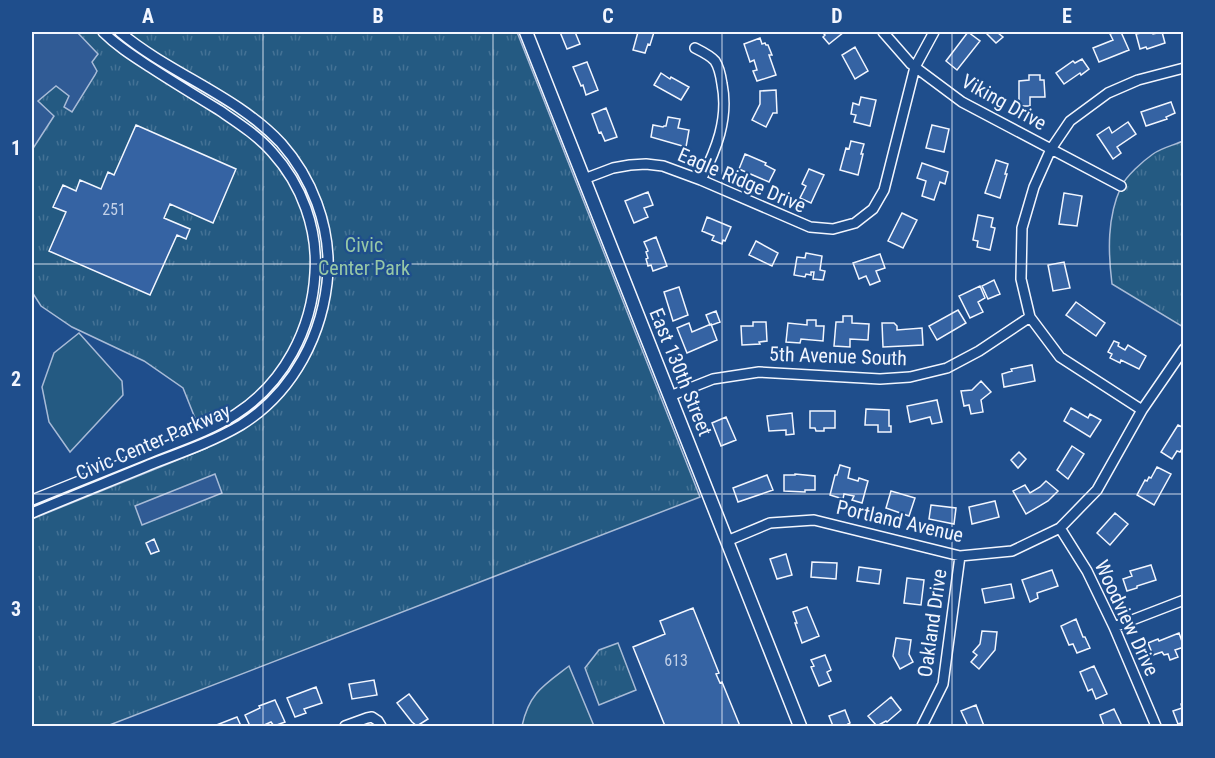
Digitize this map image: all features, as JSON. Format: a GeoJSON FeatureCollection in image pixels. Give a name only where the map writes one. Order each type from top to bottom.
{"type":"FeatureCollection","features":[{"type":"Feature","properties":{"kind":"street","name":"Civic Center Parkway"},"geometry":{"type":"LineString","coordinates":[[32,500],[193,435],[245,408],[280,373],[294,351],[306,325],[313,295],[316,269],[311,225],[302,199],[281,162],[245,127],[127,52],[103,32]]}},
{"type":"Feature","properties":{"kind":"street","name":"Civic Center Parkway"},"geometry":{"type":"LineString","coordinates":[[32,513],[197,446],[252,418],[282,390],[298,369],[317,329],[325,297],[328,269],[323,222],[313,194],[299,166],[267,130],[252,118],[120,32]]}},
{"type":"Feature","properties":{"kind":"street","name":"East 130th Street"},"geometry":{"type":"LineString","coordinates":[[526,32],[800,726]]}},
{"type":"Feature","properties":{"kind":"street","name":"Viking Drive"},"geometry":{"type":"LineString","coordinates":[[884,32],[915,67],[962,102],[1121,186]]}},
{"type":"Feature","properties":{"kind":"street","name":"Eagle Ridge Drive"},"geometry":{"type":"LineString","coordinates":[[584,179],[613,168],[630,165],[663,166],[810,227],[833,229],[855,223],[873,209],[884,190],[915,67],[934,32]]}},
{"type":"Feature","properties":{"kind":"street"},"geometry":{"type":"LineString","coordinates":[[695,48],[714,61],[724,92],[723,122],[719,138],[715,153],[701,180]]}},
{"type":"Feature","properties":{"kind":"street"},"geometry":{"type":"LineString","coordinates":[[1142,410],[1060,357],[1030,317],[1021,279],[1022,228],[1034,187],[1051,149],[1070,121],[1108,93],[1138,80],[1184,68]]}},
{"type":"Feature","properties":{"kind":"street","name":"5th Avenue South"},"geometry":{"type":"LineString","coordinates":[[670,396],[713,379],[759,372],[880,379],[910,377],[947,368],[979,351],[1030,317]]}},
{"type":"Feature","properties":{"kind":"street","name":"Portland Avenue"},"geometry":{"type":"LineString","coordinates":[[727,541],[770,523],[814,520],[960,556],[1012,551],[1060,528],[1097,490],[1142,410],[1184,349]]}},
{"type":"Feature","properties":{"kind":"street","name":"Woodview Drive"},"geometry":{"type":"LineString","coordinates":[[1060,528],[1087,571],[1114,627],[1156,726]]}},
{"type":"Feature","properties":{"kind":"street","name":"Oakland Drive"},"geometry":{"type":"LineString","coordinates":[[922,726],[943,684],[960,556]]}},
{"type":"Feature","properties":{"kind":"street"},"geometry":{"type":"LineString","coordinates":[[1114,627],[1184,600]]}},
{"type":"Feature","properties":{"kind":"street"},"geometry":{"type":"LineString","coordinates":[[345,726],[372,717],[378,720],[381,726]]}},
{"type":"Feature","properties":{"kind":"green space","name":"Civic Center Park"},"geometry":{"type":"Polygon","coordinates":[[[32,32],[517,32],[700,497],[107,726],[32,726],[32,519],[207,448],[183,388],[144,361],[72,327],[41,306],[32,292],[32,32]]]}},
{"type":"Feature","properties":{"kind":"green space"},"geometry":{"type":"Polygon","coordinates":[[[1183,141],[1183,327],[1112,284],[1109,247],[1113,210],[1123,183],[1153,154],[1183,141]]]}},
{"type":"Feature","properties":{"kind":"green space"},"geometry":{"type":"Polygon","coordinates":[[[79,333],[122,381],[123,395],[70,452],[49,422],[42,387],[54,353],[79,333]]]}},
{"type":"Feature","properties":{"kind":"green space"},"geometry":{"type":"Polygon","coordinates":[[[618,643],[636,690],[599,705],[585,668],[599,650],[618,643]]]}},
{"type":"Feature","properties":{"kind":"green space"},"geometry":{"type":"Polygon","coordinates":[[[569,666],[594,726],[522,726],[533,698],[569,666]]]}},
{"type":"Feature","properties":{"kind":"shaded area"},"geometry":{"type":"Polygon","coordinates":[[[32,32],[77,32],[98,54],[92,62],[97,71],[72,112],[64,107],[69,96],[56,86],[38,101],[54,116],[32,150],[32,32]]]}},
{"type":"Feature","properties":{"kind":"shaded area"},"geometry":{"type":"Polygon","coordinates":[[[215,474],[222,493],[142,525],[135,506],[215,474]]]}},
{"type":"Feature","properties":{"kind":"building"},"geometry":{"type":"Polygon","coordinates":[[[560,32],[575,32],[580,44],[567,49],[560,32]]]}},
{"type":"Feature","properties":{"kind":"building"},"geometry":{"type":"Polygon","coordinates":[[[638,32],[654,32],[645,53],[633,50],[638,32]]]}},
{"type":"Feature","properties":{"kind":"building"},"geometry":{"type":"Polygon","coordinates":[[[822,32],[844,32],[829,44],[822,32]]]}},
{"type":"Feature","properties":{"kind":"building"},"geometry":{"type":"Polygon","coordinates":[[[968,32],[980,41],[957,70],[946,61],[968,32]]]}},
{"type":"Feature","properties":{"kind":"building"},"geometry":{"type":"Polygon","coordinates":[[[985,32],[999,32],[1003,37],[996,43],[985,32]]]}},
{"type":"Feature","properties":{"kind":"building"},"geometry":{"type":"Polygon","coordinates":[[[1121,32],[1129,50],[1099,62],[1093,48],[1113,40],[1110,34],[1121,32]]]}},
{"type":"Feature","properties":{"kind":"building"},"geometry":{"type":"Polygon","coordinates":[[[1146,32],[1153,34],[1162,32],[1165,43],[1140,49],[1136,34],[1146,32]]]}},
{"type":"Feature","properties":{"kind":"building"},"geometry":{"type":"Polygon","coordinates":[[[760,38],[762,44],[768,45],[776,75],[757,81],[753,71],[757,70],[754,60],[750,62],[744,44],[760,38]]]}},
{"type":"Feature","properties":{"kind":"building"},"geometry":{"type":"Polygon","coordinates":[[[855,47],[868,71],[855,79],[842,55],[855,47]]]}},
{"type":"Feature","properties":{"kind":"building"},"geometry":{"type":"Polygon","coordinates":[[[1082,59],[1089,69],[1064,84],[1056,73],[1073,61],[1075,63],[1082,59]]]}},
{"type":"Feature","properties":{"kind":"building"},"geometry":{"type":"Polygon","coordinates":[[[587,62],[598,90],[586,95],[573,67],[587,62]]]}},
{"type":"Feature","properties":{"kind":"building"},"geometry":{"type":"Polygon","coordinates":[[[661,73],[689,87],[681,100],[654,85],[661,73]]]}},
{"type":"Feature","properties":{"kind":"building"},"geometry":{"type":"Polygon","coordinates":[[[1029,75],[1040,75],[1040,80],[1044,80],[1045,97],[1030,97],[1030,106],[1019,106],[1019,81],[1029,80],[1029,75]]]}},
{"type":"Feature","properties":{"kind":"building"},"geometry":{"type":"Polygon","coordinates":[[[776,90],[777,113],[773,113],[766,127],[752,120],[760,104],[760,91],[776,90]]]}},
{"type":"Feature","properties":{"kind":"building"},"geometry":{"type":"Polygon","coordinates":[[[861,97],[876,100],[870,126],[854,122],[856,115],[851,114],[853,103],[859,105],[861,97]]]}},
{"type":"Feature","properties":{"kind":"building"},"geometry":{"type":"Polygon","coordinates":[[[1171,102],[1175,113],[1166,117],[1167,119],[1146,126],[1141,112],[1171,102]]]}},
{"type":"Feature","properties":{"kind":"building"},"geometry":{"type":"Polygon","coordinates":[[[606,108],[617,137],[605,141],[601,132],[599,133],[592,114],[606,108]]]}},
{"type":"Feature","properties":{"kind":"building"},"geometry":{"type":"Polygon","coordinates":[[[668,117],[680,119],[678,128],[689,130],[686,147],[651,137],[653,125],[666,126],[668,117]]]}},
{"type":"Feature","properties":{"kind":"building"},"geometry":{"type":"Polygon","coordinates":[[[1128,122],[1136,134],[1117,147],[1121,153],[1113,159],[1097,135],[1109,127],[1112,133],[1128,122]]]}},
{"type":"Feature","properties":{"kind":"building"},"geometry":{"type":"Polygon","coordinates":[[[136,125],[236,169],[213,223],[170,204],[164,218],[190,229],[186,239],[177,235],[150,295],[49,251],[66,212],[53,207],[63,185],[76,191],[80,180],[101,189],[108,172],[114,175],[136,125]]]}},
{"type":"Feature","properties":{"kind":"building"},"geometry":{"type":"Polygon","coordinates":[[[932,125],[949,129],[944,152],[926,148],[932,125]]]}},
{"type":"Feature","properties":{"kind":"building"},"geometry":{"type":"Polygon","coordinates":[[[851,141],[864,144],[858,175],[840,170],[846,148],[849,149],[851,141]]]}},
{"type":"Feature","properties":{"kind":"building"},"geometry":{"type":"Polygon","coordinates":[[[745,154],[766,163],[765,165],[775,170],[769,182],[739,169],[745,154]]]}},
{"type":"Feature","properties":{"kind":"building"},"geometry":{"type":"Polygon","coordinates":[[[996,160],[1008,164],[1000,198],[985,193],[996,160]]]}},
{"type":"Feature","properties":{"kind":"building"},"geometry":{"type":"Polygon","coordinates":[[[922,163],[948,172],[945,184],[940,182],[934,200],[922,196],[926,181],[917,178],[922,163]]]}},
{"type":"Feature","properties":{"kind":"building"},"geometry":{"type":"Polygon","coordinates":[[[809,169],[824,175],[811,203],[800,198],[806,186],[802,184],[809,169]]]}},
{"type":"Feature","properties":{"kind":"building"},"geometry":{"type":"Polygon","coordinates":[[[648,192],[653,205],[644,208],[648,217],[634,223],[625,201],[648,192]]]}},
{"type":"Feature","properties":{"kind":"building"},"geometry":{"type":"Polygon","coordinates":[[[1064,193],[1082,196],[1077,226],[1059,224],[1064,193]]]}},
{"type":"Feature","properties":{"kind":"building"},"geometry":{"type":"Polygon","coordinates":[[[902,213],[917,220],[903,248],[888,241],[902,213]]]}},
{"type":"Feature","properties":{"kind":"building"},"geometry":{"type":"Polygon","coordinates":[[[978,215],[993,218],[991,227],[995,228],[990,250],[977,247],[978,241],[973,240],[978,215]]]}},
{"type":"Feature","properties":{"kind":"building"},"geometry":{"type":"Polygon","coordinates":[[[707,217],[731,227],[722,244],[712,240],[714,236],[702,231],[707,217]]]}},
{"type":"Feature","properties":{"kind":"building"},"geometry":{"type":"Polygon","coordinates":[[[656,237],[667,266],[653,271],[651,265],[648,266],[646,252],[648,251],[644,242],[656,237]]]}},
{"type":"Feature","properties":{"kind":"building"},"geometry":{"type":"Polygon","coordinates":[[[756,241],[778,253],[772,266],[749,255],[756,241]]]}},
{"type":"Feature","properties":{"kind":"building"},"geometry":{"type":"Polygon","coordinates":[[[806,253],[822,256],[820,270],[825,271],[823,280],[813,279],[814,272],[811,272],[811,275],[806,274],[805,277],[794,275],[797,257],[805,258],[806,253]]]}},
{"type":"Feature","properties":{"kind":"building"},"geometry":{"type":"Polygon","coordinates":[[[880,254],[885,268],[876,271],[880,281],[870,285],[866,276],[859,279],[853,263],[880,254]]]}},
{"type":"Feature","properties":{"kind":"building"},"geometry":{"type":"Polygon","coordinates":[[[1064,262],[1070,288],[1053,291],[1048,265],[1064,262]]]}},
{"type":"Feature","properties":{"kind":"building"},"geometry":{"type":"Polygon","coordinates":[[[994,280],[1000,294],[988,299],[982,286],[994,280]]]}},
{"type":"Feature","properties":{"kind":"building"},"geometry":{"type":"Polygon","coordinates":[[[980,286],[985,298],[978,302],[983,312],[970,318],[959,296],[980,286]]]}},
{"type":"Feature","properties":{"kind":"building"},"geometry":{"type":"Polygon","coordinates":[[[679,287],[688,315],[673,321],[664,292],[679,287]]]}},
{"type":"Feature","properties":{"kind":"building"},"geometry":{"type":"Polygon","coordinates":[[[1076,302],[1105,323],[1096,336],[1066,315],[1076,302]]]}},
{"type":"Feature","properties":{"kind":"building"},"geometry":{"type":"Polygon","coordinates":[[[958,310],[966,323],[937,340],[929,326],[958,310]]]}},
{"type":"Feature","properties":{"kind":"building"},"geometry":{"type":"Polygon","coordinates":[[[716,311],[720,322],[710,325],[706,315],[716,311]]]}},
{"type":"Feature","properties":{"kind":"building"},"geometry":{"type":"Polygon","coordinates":[[[843,316],[852,316],[852,323],[869,324],[868,340],[850,339],[850,347],[834,346],[836,322],[843,322],[843,316]]]}},
{"type":"Feature","properties":{"kind":"building"},"geometry":{"type":"Polygon","coordinates":[[[807,320],[816,320],[816,326],[824,326],[823,341],[801,339],[800,343],[786,342],[788,323],[807,325],[807,320]]]}},
{"type":"Feature","properties":{"kind":"building"},"geometry":{"type":"Polygon","coordinates":[[[753,322],[766,322],[767,341],[759,342],[760,344],[742,345],[741,326],[753,326],[753,322]]]}},
{"type":"Feature","properties":{"kind":"building"},"geometry":{"type":"Polygon","coordinates":[[[689,323],[692,332],[711,324],[717,340],[687,353],[677,328],[689,323]]]}},
{"type":"Feature","properties":{"kind":"building"},"geometry":{"type":"Polygon","coordinates":[[[882,323],[894,323],[897,330],[922,328],[923,345],[883,347],[882,323]]]}},
{"type":"Feature","properties":{"kind":"building"},"geometry":{"type":"Polygon","coordinates":[[[1114,341],[1125,350],[1128,345],[1146,356],[1139,369],[1121,360],[1120,363],[1110,358],[1112,354],[1108,352],[1114,341]]]}},
{"type":"Feature","properties":{"kind":"building"},"geometry":{"type":"Polygon","coordinates":[[[1032,365],[1035,381],[1004,387],[1002,374],[1012,371],[1011,369],[1032,365]]]}},
{"type":"Feature","properties":{"kind":"building"},"geometry":{"type":"Polygon","coordinates":[[[981,381],[991,392],[981,400],[983,412],[971,414],[969,405],[964,406],[961,391],[972,390],[981,381]]]}},
{"type":"Feature","properties":{"kind":"building"},"geometry":{"type":"Polygon","coordinates":[[[937,400],[942,422],[932,424],[930,417],[910,422],[907,406],[937,400]]]}},
{"type":"Feature","properties":{"kind":"building"},"geometry":{"type":"Polygon","coordinates":[[[1071,408],[1088,418],[1090,414],[1101,420],[1090,437],[1064,421],[1071,408]]]}},
{"type":"Feature","properties":{"kind":"building"},"geometry":{"type":"Polygon","coordinates":[[[866,409],[889,410],[891,432],[878,432],[878,425],[865,425],[866,409]]]}},
{"type":"Feature","properties":{"kind":"building"},"geometry":{"type":"Polygon","coordinates":[[[810,411],[835,411],[835,428],[816,431],[815,428],[810,428],[810,411]]]}},
{"type":"Feature","properties":{"kind":"building"},"geometry":{"type":"Polygon","coordinates":[[[792,413],[794,434],[786,435],[786,430],[769,431],[767,416],[792,413]]]}},
{"type":"Feature","properties":{"kind":"building"},"geometry":{"type":"Polygon","coordinates":[[[726,417],[736,440],[721,446],[712,423],[726,417]]]}},
{"type":"Feature","properties":{"kind":"building"},"geometry":{"type":"Polygon","coordinates":[[[1178,425],[1184,428],[1184,445],[1172,459],[1161,452],[1178,425]]]}},
{"type":"Feature","properties":{"kind":"building"},"geometry":{"type":"Polygon","coordinates":[[[1072,446],[1084,454],[1068,479],[1057,470],[1072,446]]]}},
{"type":"Feature","properties":{"kind":"building"},"geometry":{"type":"Polygon","coordinates":[[[1019,452],[1026,459],[1018,468],[1011,460],[1019,452]]]}},
{"type":"Feature","properties":{"kind":"building"},"geometry":{"type":"Polygon","coordinates":[[[840,465],[850,468],[848,478],[868,481],[862,503],[852,500],[854,496],[844,494],[843,499],[830,495],[840,465]]]}},
{"type":"Feature","properties":{"kind":"building"},"geometry":{"type":"Polygon","coordinates":[[[1157,467],[1171,474],[1154,505],[1137,495],[1145,480],[1151,478],[1157,467]]]}},
{"type":"Feature","properties":{"kind":"building"},"geometry":{"type":"Polygon","coordinates":[[[767,475],[773,490],[738,502],[733,488],[767,475]]]}},
{"type":"Feature","properties":{"kind":"building"},"geometry":{"type":"Polygon","coordinates":[[[784,475],[815,476],[815,490],[784,491],[784,475]]]}},
{"type":"Feature","properties":{"kind":"building"},"geometry":{"type":"Polygon","coordinates":[[[1046,481],[1058,491],[1048,501],[1026,514],[1013,491],[1025,485],[1030,493],[1046,481]]]}},
{"type":"Feature","properties":{"kind":"building"},"geometry":{"type":"Polygon","coordinates":[[[891,491],[915,498],[909,516],[886,508],[891,491]]]}},
{"type":"Feature","properties":{"kind":"building"},"geometry":{"type":"Polygon","coordinates":[[[995,501],[999,517],[972,524],[969,507],[995,501]]]}},
{"type":"Feature","properties":{"kind":"building"},"geometry":{"type":"Polygon","coordinates":[[[931,505],[956,508],[954,524],[929,519],[931,505]]]}},
{"type":"Feature","properties":{"kind":"building"},"geometry":{"type":"Polygon","coordinates":[[[1115,513],[1128,524],[1110,545],[1097,533],[1115,513]]]}},
{"type":"Feature","properties":{"kind":"building"},"geometry":{"type":"Polygon","coordinates":[[[154,539],[159,551],[151,554],[146,543],[154,539]]]}},
{"type":"Feature","properties":{"kind":"building"},"geometry":{"type":"Polygon","coordinates":[[[786,554],[792,575],[777,579],[770,559],[786,554]]]}},
{"type":"Feature","properties":{"kind":"building"},"geometry":{"type":"Polygon","coordinates":[[[812,562],[837,563],[836,579],[811,577],[812,562]]]}},
{"type":"Feature","properties":{"kind":"building"},"geometry":{"type":"Polygon","coordinates":[[[1151,565],[1156,580],[1127,591],[1123,579],[1132,576],[1130,571],[1151,565]]]}},
{"type":"Feature","properties":{"kind":"building"},"geometry":{"type":"Polygon","coordinates":[[[859,567],[881,570],[879,584],[857,581],[859,567]]]}},
{"type":"Feature","properties":{"kind":"building"},"geometry":{"type":"Polygon","coordinates":[[[1052,570],[1058,586],[1037,593],[1038,598],[1030,602],[1022,580],[1052,570]]]}},
{"type":"Feature","properties":{"kind":"building"},"geometry":{"type":"Polygon","coordinates":[[[907,578],[924,580],[921,605],[904,603],[907,578]]]}},
{"type":"Feature","properties":{"kind":"building"},"geometry":{"type":"Polygon","coordinates":[[[1011,584],[1014,598],[985,603],[982,589],[1011,584]]]}},
{"type":"Feature","properties":{"kind":"building"},"geometry":{"type":"Polygon","coordinates":[[[807,607],[819,636],[802,643],[793,612],[807,607]]]}},
{"type":"Feature","properties":{"kind":"building"},"geometry":{"type":"Polygon","coordinates":[[[693,608],[719,673],[716,674],[720,683],[722,682],[740,726],[665,726],[633,647],[665,634],[660,621],[693,608]]]}},
{"type":"Feature","properties":{"kind":"building"},"geometry":{"type":"Polygon","coordinates":[[[1076,619],[1090,648],[1077,653],[1073,644],[1069,645],[1061,626],[1076,619]]]}},
{"type":"Feature","properties":{"kind":"building"},"geometry":{"type":"Polygon","coordinates":[[[982,631],[997,632],[995,650],[979,669],[971,662],[977,655],[973,652],[980,644],[982,631]]]}},
{"type":"Feature","properties":{"kind":"building"},"geometry":{"type":"Polygon","coordinates":[[[1179,633],[1184,647],[1175,650],[1178,657],[1170,660],[1168,654],[1164,655],[1162,652],[1153,655],[1148,643],[1179,633]]]}},
{"type":"Feature","properties":{"kind":"building"},"geometry":{"type":"Polygon","coordinates":[[[896,638],[911,640],[909,654],[913,662],[900,669],[893,656],[896,638]]]}},
{"type":"Feature","properties":{"kind":"building"},"geometry":{"type":"Polygon","coordinates":[[[825,655],[831,670],[827,672],[831,681],[819,686],[811,667],[814,666],[811,660],[825,655]]]}},
{"type":"Feature","properties":{"kind":"building"},"geometry":{"type":"Polygon","coordinates":[[[1094,666],[1107,694],[1096,699],[1092,689],[1088,691],[1080,672],[1094,666]]]}},
{"type":"Feature","properties":{"kind":"building"},"geometry":{"type":"Polygon","coordinates":[[[374,680],[377,695],[352,699],[349,684],[374,680]]]}},
{"type":"Feature","properties":{"kind":"building"},"geometry":{"type":"Polygon","coordinates":[[[316,687],[322,703],[304,709],[306,713],[295,717],[287,698],[316,687]]]}},
{"type":"Feature","properties":{"kind":"building"},"geometry":{"type":"Polygon","coordinates":[[[409,694],[428,719],[417,726],[397,703],[409,694]]]}},
{"type":"Feature","properties":{"kind":"building"},"geometry":{"type":"Polygon","coordinates":[[[891,697],[901,710],[887,722],[877,726],[868,716],[891,697]]]}},
{"type":"Feature","properties":{"kind":"building"},"geometry":{"type":"Polygon","coordinates":[[[275,700],[285,722],[274,726],[271,722],[262,726],[250,726],[245,715],[275,700]]]}},
{"type":"Feature","properties":{"kind":"building"},"geometry":{"type":"Polygon","coordinates":[[[1184,703],[1184,722],[1178,724],[1173,711],[1182,708],[1181,704],[1184,703]]]}},
{"type":"Feature","properties":{"kind":"building"},"geometry":{"type":"Polygon","coordinates":[[[976,705],[984,726],[968,726],[961,711],[976,705]]]}},
{"type":"Feature","properties":{"kind":"building"},"geometry":{"type":"Polygon","coordinates":[[[1114,709],[1122,726],[1104,726],[1100,715],[1114,709]]]}},
{"type":"Feature","properties":{"kind":"building"},"geometry":{"type":"Polygon","coordinates":[[[845,710],[850,726],[833,726],[829,716],[845,710]]]}},
{"type":"Feature","properties":{"kind":"building"},"geometry":{"type":"Polygon","coordinates":[[[237,717],[241,726],[214,726],[237,717]]]}}]}
